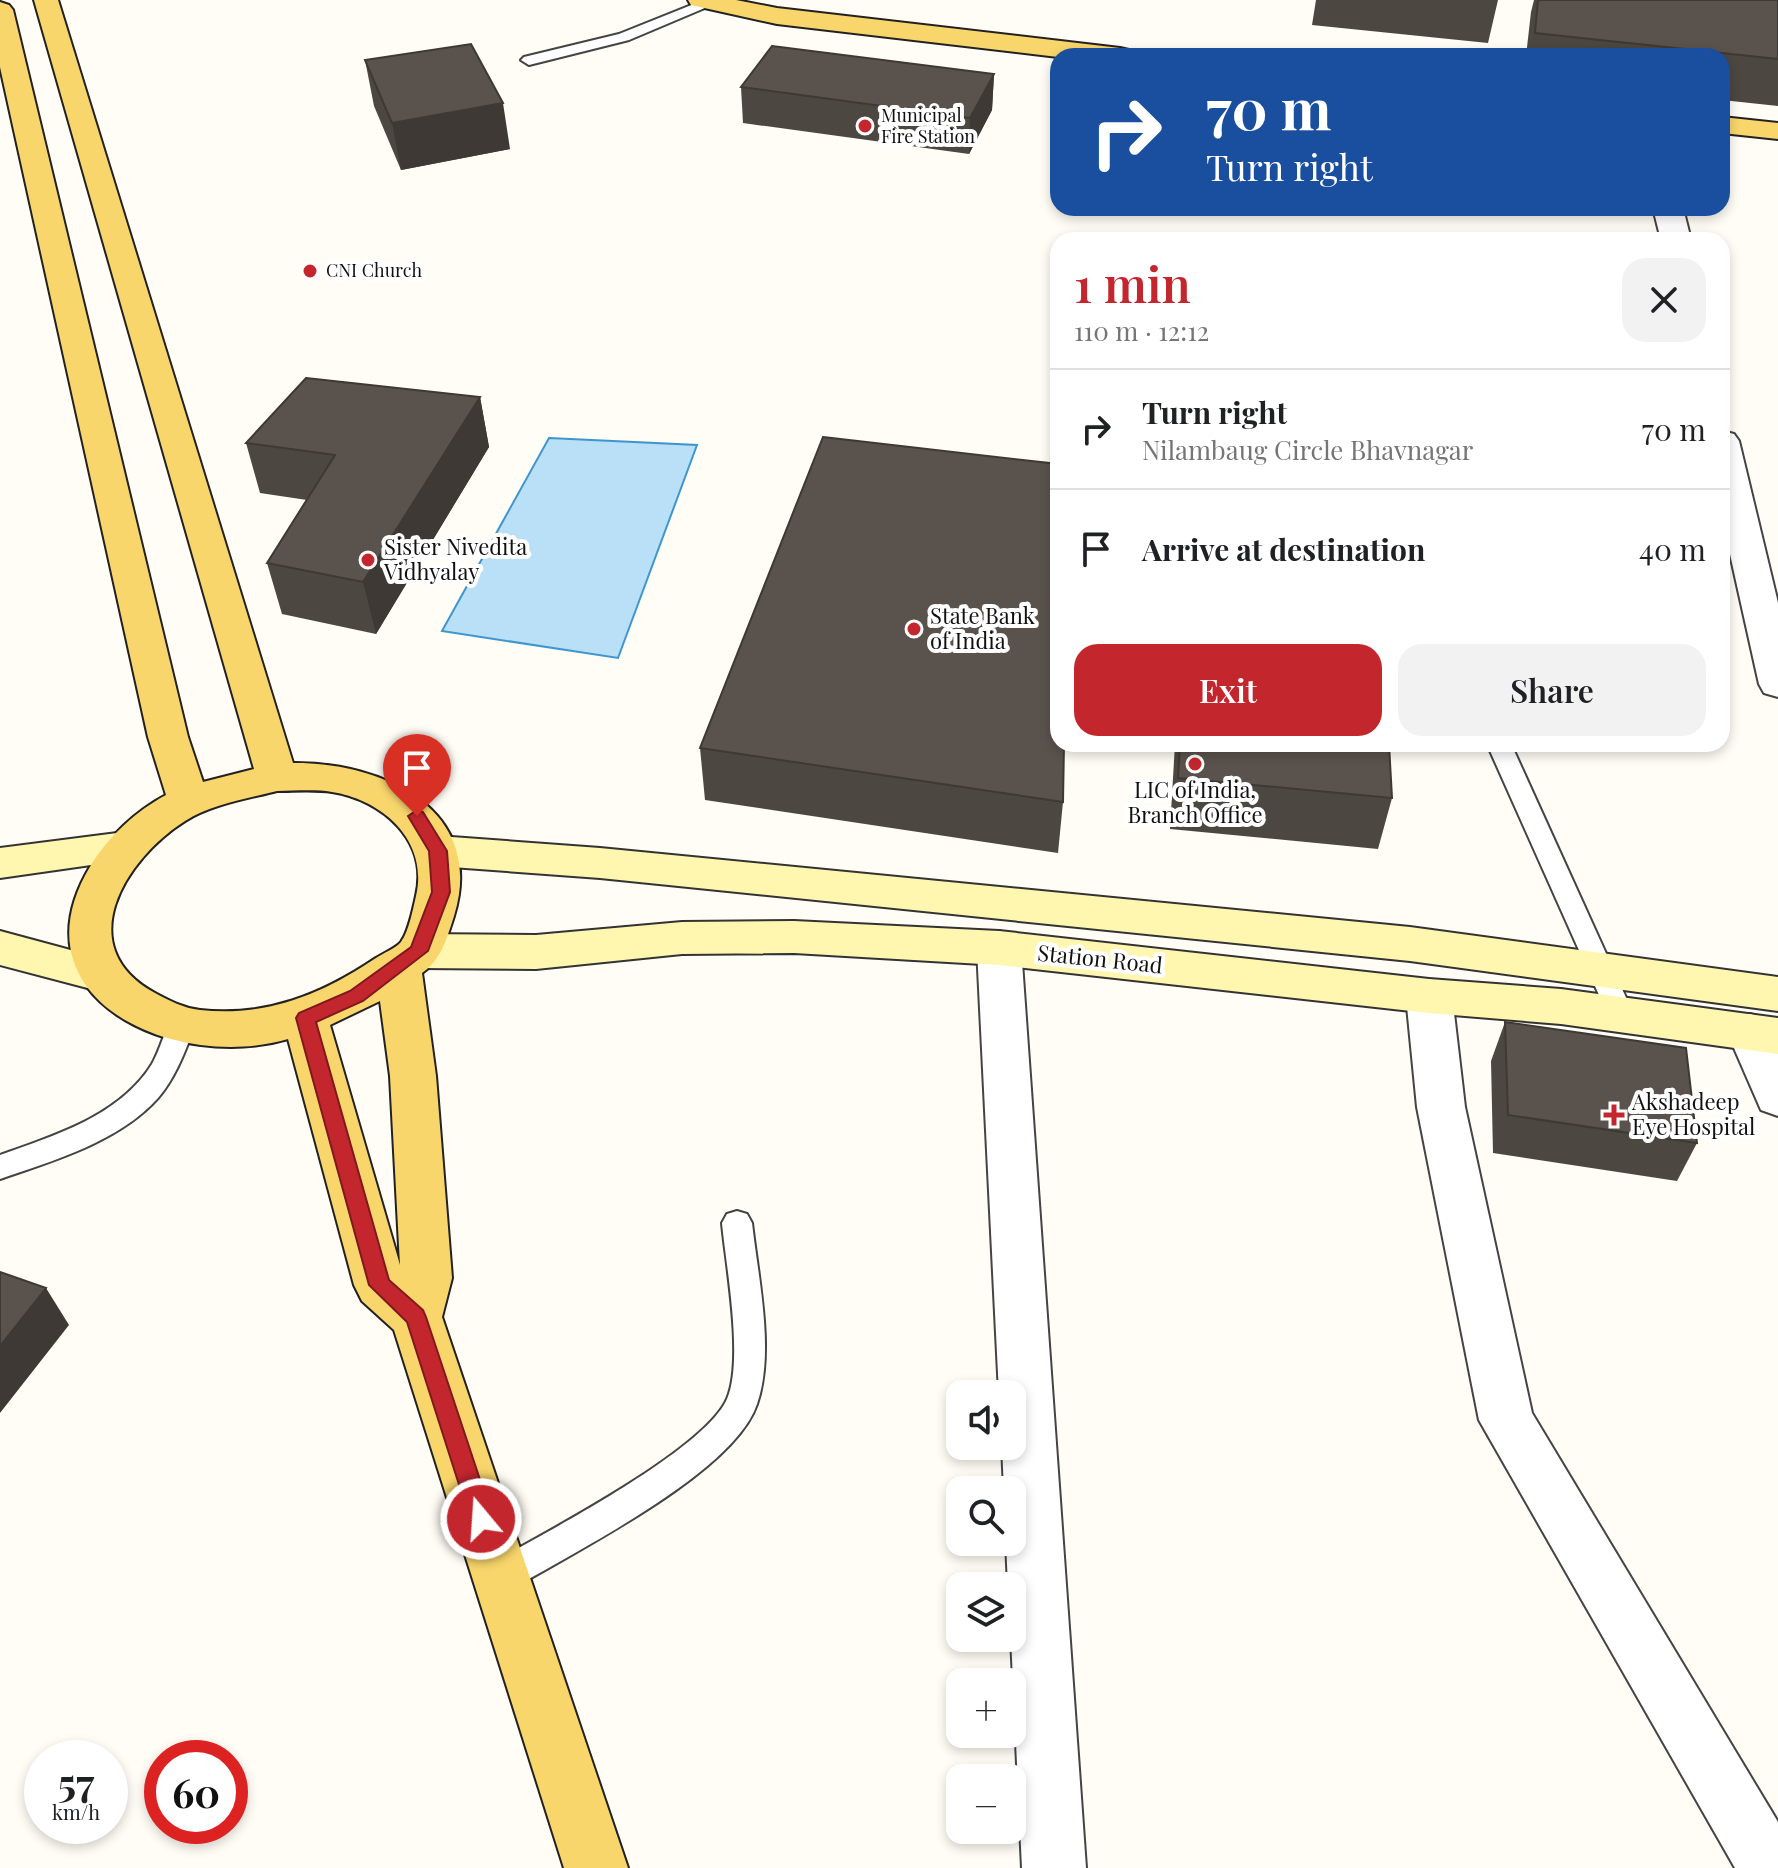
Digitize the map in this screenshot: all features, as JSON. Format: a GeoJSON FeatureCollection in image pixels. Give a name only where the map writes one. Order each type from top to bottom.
{"type":"FeatureCollection","features":[{"type":"Feature","properties":{"kind":"main road"},"geometry":{"type":"LineString","coordinates":[[46,0],[277,777]]}},
{"type":"Feature","properties":{"kind":"main road"},"geometry":{"type":"LineString","coordinates":[[706,1],[777,16],[1051,48]]}},
{"type":"Feature","properties":{"kind":"main road"},"geometry":{"type":"LineString","coordinates":[[0,10],[4,49],[168,737],[189,801]]}},
{"type":"Feature","properties":{"kind":"main road"},"geometry":{"type":"LineString","coordinates":[[1730,126],[1778,131]]}},
{"type":"Feature","properties":{"kind":"main road"},"geometry":{"type":"LineString","coordinates":[[0,948],[99,974],[132,1006],[181,1026],[242,1030],[305,1018],[356,996],[408,958],[441,892],[438,851],[417,816],[380,791],[332,778],[277,777],[189,801],[168,813],[125,847],[96,889],[87,933],[99,974]]}},
{"type":"Feature","properties":{"kind":"main road"},"geometry":{"type":"LineString","coordinates":[[0,863],[125,847]]}},
{"type":"Feature","properties":{"kind":"main road"},"geometry":{"type":"LineString","coordinates":[[438,851],[600,863],[1410,944],[1778,994]]}},
{"type":"Feature","properties":{"kind":"main road","name":"Station Road"},"geometry":{"type":"LineString","coordinates":[[408,958],[536,952],[682,938],[794,937],[999,948],[1429,996],[1482,998],[1620,1013],[1764,1034]]}},
{"type":"Feature","properties":{"kind":"main road"},"geometry":{"type":"LineString","coordinates":[[408,958],[426,1278],[416,1317]]}},
{"type":"Feature","properties":{"kind":"main road"},"geometry":{"type":"LineString","coordinates":[[305,1018],[380,1285],[416,1317],[596,1868]]}},
{"type":"Feature","properties":{"kind":"street"},"geometry":{"type":"LineString","coordinates":[[1730,476],[1778,684]]}},
{"type":"Feature","properties":{"kind":"street"},"geometry":{"type":"LineString","coordinates":[[999,948],[1054,1868]]}},
{"type":"Feature","properties":{"kind":"street"},"geometry":{"type":"LineString","coordinates":[[1429,996],[1441,1107],[1506,1420],[1770,1868]]}},
{"type":"Feature","properties":{"kind":"street"},"geometry":{"type":"LineString","coordinates":[[1764,1034],[1778,1097]]}},
{"type":"Feature","properties":{"kind":"lane"},"geometry":{"type":"LineString","coordinates":[[529,60],[624,37],[706,1]]}},
{"type":"Feature","properties":{"kind":"lane"},"geometry":{"type":"LineString","coordinates":[[1503,752],[1620,1013]]}},
{"type":"Feature","properties":{"kind":"lane"},"geometry":{"type":"LineString","coordinates":[[0,1167],[75,1139],[140,1100],[162,1073],[181,1026]]}},
{"type":"Feature","properties":{"kind":"lane"},"geometry":{"type":"LineString","coordinates":[[500,1577],[670,1474],[715,1441],[741,1405],[749,1349],[737,1223]]}},
{"type":"Feature","properties":{"kind":"water"},"geometry":{"type":"Polygon","coordinates":[[[549,438],[697,445],[618,658],[442,631],[549,438]]]}},
{"type":"Feature","properties":{"kind":"building"},"geometry":{"type":"Polygon","coordinates":[[[1538,0],[1778,0],[1778,59],[1730,54],[1730,48],[1675,48],[1535,33],[1538,0]]]}},
{"type":"Feature","properties":{"kind":"building"},"geometry":{"type":"Polygon","coordinates":[[[471,44],[503,103],[392,123],[365,60],[471,44]]]}},
{"type":"Feature","properties":{"kind":"building"},"geometry":{"type":"Polygon","coordinates":[[[772,46],[994,74],[970,118],[741,87],[772,46]]]}},
{"type":"Feature","properties":{"kind":"building"},"geometry":{"type":"Polygon","coordinates":[[[306,378],[480,397],[363,582],[267,563],[335,455],[246,443],[306,378]]]}},
{"type":"Feature","properties":{"kind":"building","name":"State Bank of India"},"geometry":{"type":"Polygon","coordinates":[[[823,437],[1050,463],[1050,752],[1064,752],[1063,802],[700,748],[823,437]]]}},
{"type":"Feature","properties":{"kind":"building"},"geometry":{"type":"Polygon","coordinates":[[[1180,752],[1389,752],[1392,798],[1178,778],[1180,752]]]}},
{"type":"Feature","properties":{"kind":"building"},"geometry":{"type":"Polygon","coordinates":[[[1505,1022],[1686,1048],[1697,1143],[1508,1115],[1505,1022]]]}},
{"type":"Feature","properties":{"kind":"building"},"geometry":{"type":"Polygon","coordinates":[[[0,1272],[46,1288],[0,1346],[0,1272]]]}},
{"type":"Feature","properties":{"kind":"place","name":"Municipal Fire Station"},"geometry":{"type":"Point","coordinates":[865,126]}},
{"type":"Feature","properties":{"kind":"place","name":"CNI Church"},"geometry":{"type":"Point","coordinates":[310,271]}},
{"type":"Feature","properties":{"kind":"place","name":"Sister Nivedita Vidhyalay"},"geometry":{"type":"Point","coordinates":[368,560]}},
{"type":"Feature","properties":{"kind":"place","name":"State Bank of India"},"geometry":{"type":"Point","coordinates":[914,629]}},
{"type":"Feature","properties":{"kind":"place","name":"LIC of India, Branch Office"},"geometry":{"type":"Point","coordinates":[1195,764]}},
{"type":"Feature","properties":{"kind":"place","name":"Akshadeep Eye Hospital"},"geometry":{"type":"Point","coordinates":[1614,1115]}},
{"type":"Feature","properties":{"kind":"route"},"geometry":{"type":"LineString","coordinates":[[417,816],[438,851],[441,892],[419,951],[356,996],[305,1018],[380,1285],[416,1317],[481,1519]]}}]}
